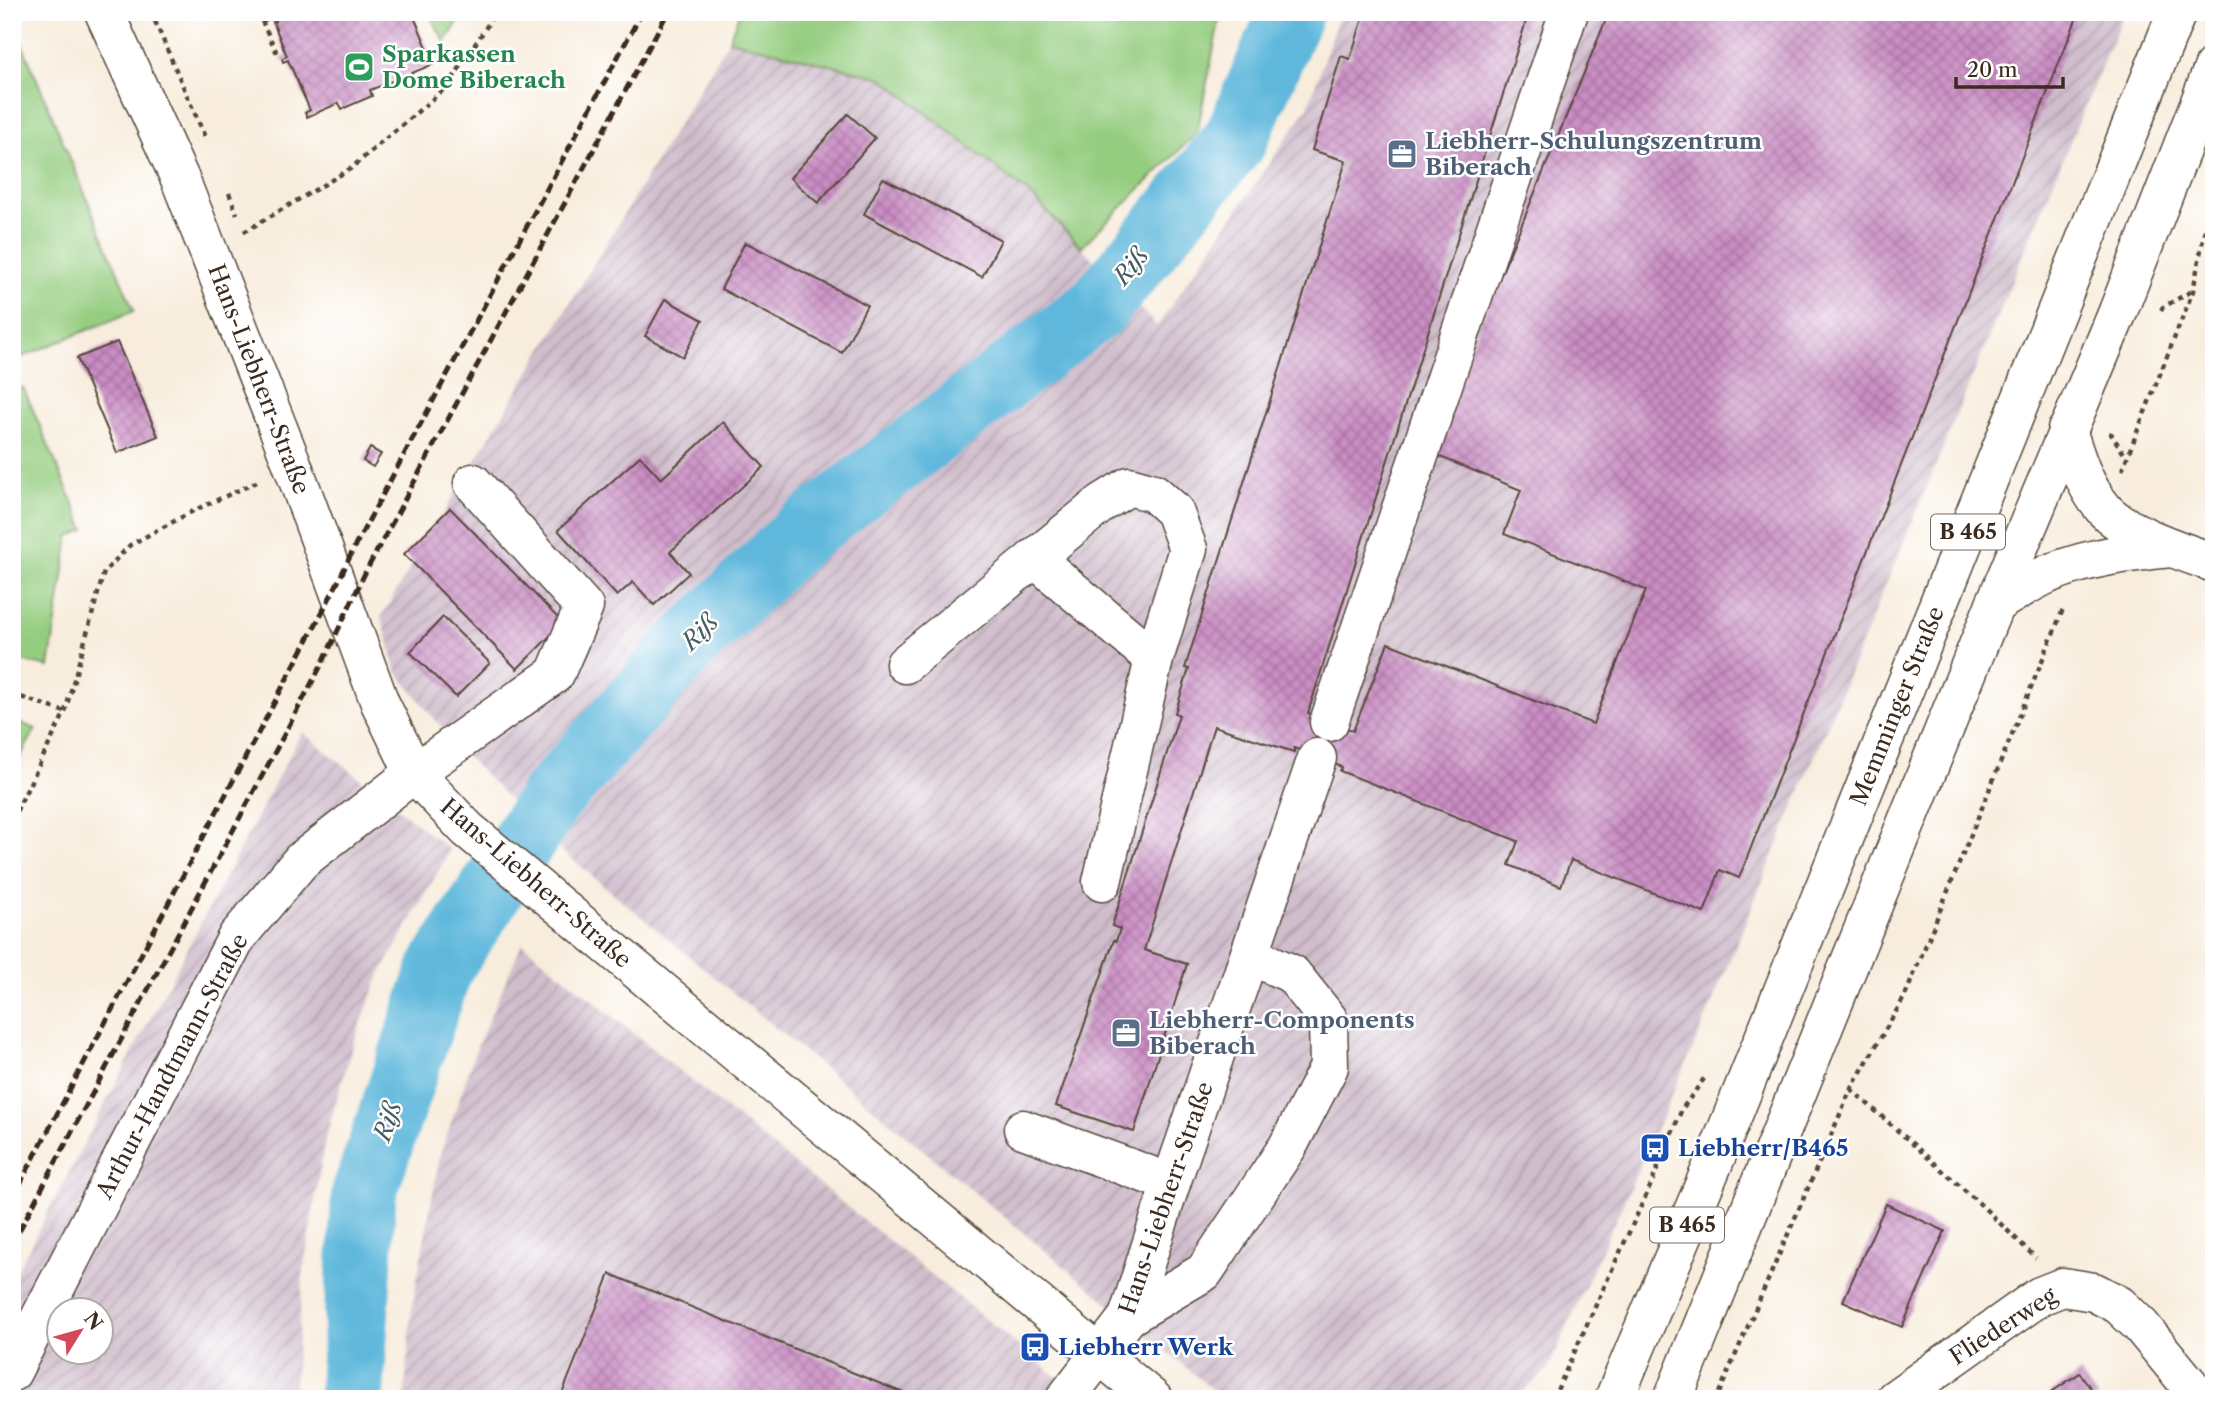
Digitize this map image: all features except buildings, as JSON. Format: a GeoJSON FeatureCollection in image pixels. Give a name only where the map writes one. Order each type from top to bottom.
{"type":"FeatureCollection","features":[{"type":"Feature","properties":{"kind":"main road","name":"Hans-Liebherr-Straße"},"geometry":{"type":"LineString","coordinates":[[104,12],[180,179],[291,461],[380,703],[414,773],[467,829],[1153,1399]]}},
{"type":"Feature","properties":{"kind":"main road"},"geometry":{"type":"LineString","coordinates":[[1329,722],[1569,12]]}},
{"type":"Feature","properties":{"kind":"main road","name":"Memminger Straße"},"geometry":{"type":"LineString","coordinates":[[1614,1399],[1720,1145],[2177,12]]}},
{"type":"Feature","properties":{"kind":"main road","name":"B 465"},"geometry":{"type":"LineString","coordinates":[[1673,1399],[1995,604],[2117,314],[2214,66]]}},
{"type":"Feature","properties":{"kind":"main road"},"geometry":{"type":"LineString","coordinates":[[2067,430],[2083,478],[2104,510],[2124,525],[2173,548],[2214,563]]}},
{"type":"Feature","properties":{"kind":"main road","name":"Arthur-Handtmann-Straße"},"geometry":{"type":"LineString","coordinates":[[12,1372],[237,936],[301,861],[414,773],[555,674],[584,607],[473,483]]}},
{"type":"Feature","properties":{"kind":"main road"},"geometry":{"type":"LineString","coordinates":[[905,664],[1102,503],[1129,486],[1154,493],[1174,511],[1188,550],[1154,659],[1102,882]]}},
{"type":"Feature","properties":{"kind":"main road"},"geometry":{"type":"LineString","coordinates":[[1995,604],[2051,573],[2082,563],[2115,554],[2173,548]]}},
{"type":"Feature","properties":{"kind":"main road"},"geometry":{"type":"LineString","coordinates":[[1034,558],[1154,659]]}},
{"type":"Feature","properties":{"kind":"main road","name":"Hans-Liebherr-Straße"},"geometry":{"type":"LineString","coordinates":[[1065,1399],[1128,1317],[1171,1183],[1317,758]]}},
{"type":"Feature","properties":{"kind":"main road"},"geometry":{"type":"LineString","coordinates":[[1128,1317],[1204,1272],[1288,1146],[1329,1067],[1328,1018],[1292,974],[1250,955]]}},
{"type":"Feature","properties":{"kind":"main road"},"geometry":{"type":"LineString","coordinates":[[1023,1129],[1171,1183]]}},
{"type":"Feature","properties":{"kind":"main road","name":"Fliederweg"},"geometry":{"type":"LineString","coordinates":[[1895,1399],[2040,1296],[2063,1287],[2094,1292],[2119,1305],[2141,1326],[2201,1399]]}},
{"type":"Feature","properties":{"kind":"path"},"geometry":{"type":"LineString","coordinates":[[259,12],[276,51],[284,48]]}},
{"type":"Feature","properties":{"kind":"path"},"geometry":{"type":"LineString","coordinates":[[262,21],[284,12]]}},
{"type":"Feature","properties":{"kind":"path"},"geometry":{"type":"LineString","coordinates":[[244,232],[350,169],[448,86],[496,12]]}},
{"type":"Feature","properties":{"kind":"path"},"geometry":{"type":"LineString","coordinates":[[2104,510],[2193,291],[2214,182]]}},
{"type":"Feature","properties":{"kind":"path"},"geometry":{"type":"LineString","coordinates":[[2157,319],[2163,307],[2193,291]]}},
{"type":"Feature","properties":{"kind":"path"},"geometry":{"type":"LineString","coordinates":[[2116,421],[2111,434],[2127,458]]}},
{"type":"Feature","properties":{"kind":"path"},"geometry":{"type":"LineString","coordinates":[[12,820],[65,712],[104,572],[130,545],[195,510],[265,479],[291,461]]}},
{"type":"Feature","properties":{"kind":"path"},"geometry":{"type":"LineString","coordinates":[[1717,1399],[1851,1089],[1905,996],[2082,563]]}},
{"type":"Feature","properties":{"kind":"path"},"geometry":{"type":"LineString","coordinates":[[12,694],[65,712]]}},
{"type":"Feature","properties":{"kind":"path"},"geometry":{"type":"LineString","coordinates":[[1851,1089],[1979,1203],[2063,1287]]}},
{"type":"Feature","properties":{"kind":"shaded area"},"geometry":{"type":"Polygon","coordinates":[[[1340,12],[2124,12],[1694,1046],[1548,1369],[1515,1399],[1224,1399],[556,846],[456,746],[397,672],[381,617],[729,40],[882,78],[1033,197],[1157,326],[1308,107],[1340,12]]]}},
{"type":"Feature","properties":{"kind":"shaded area"},"geometry":{"type":"Polygon","coordinates":[[[302,732],[450,850],[380,975],[354,1041],[325,1139],[304,1266],[293,1399],[12,1399],[12,1280],[302,732]]]}},
{"type":"Feature","properties":{"kind":"shaded area"},"geometry":{"type":"Polygon","coordinates":[[[522,943],[1084,1399],[404,1399],[412,1307],[440,1155],[477,1047],[522,943]]]}},
{"type":"Feature","properties":{"kind":"green space"},"geometry":{"type":"Polygon","coordinates":[[[428,12],[465,12],[445,42],[428,12]]]}},
{"type":"Feature","properties":{"kind":"green space"},"geometry":{"type":"Polygon","coordinates":[[[740,12],[1221,12],[1197,133],[1081,247],[1033,197],[882,78],[729,40],[740,12]]]}},
{"type":"Feature","properties":{"kind":"green space"},"geometry":{"type":"Polygon","coordinates":[[[12,20],[134,311],[12,361],[12,20]]]}},
{"type":"Feature","properties":{"kind":"green space"},"geometry":{"type":"Polygon","coordinates":[[[23,387],[85,530],[69,537],[49,667],[12,659],[12,392],[23,387]]]}},
{"type":"Feature","properties":{"kind":"green space"},"geometry":{"type":"Polygon","coordinates":[[[12,720],[36,729],[12,771],[12,720]]]}},
{"type":"Feature","properties":{"kind":"waterway","name":"Riß"},"geometry":{"type":"LineString","coordinates":[[351,1399],[364,1193],[441,967],[552,797],[682,650],[801,534],[1098,307],[1235,140],[1291,12]]}},
{"type":"Feature","properties":{"kind":"railway"},"geometry":{"type":"LineString","coordinates":[[12,1199],[355,546],[642,12]]}},
{"type":"Feature","properties":{"kind":"railway"},"geometry":{"type":"LineString","coordinates":[[12,1244],[324,660],[365,573],[668,12]]}},
{"type":"Feature","properties":{"kind":"place","name":"Sparkassen Dome Biberach"},"geometry":{"type":"Point","coordinates":[359,67]}},
{"type":"Feature","properties":{"kind":"place","name":"Liebherr-Schulungszentrum Biberach"},"geometry":{"type":"Point","coordinates":[1402,154]}},
{"type":"Feature","properties":{"kind":"place","name":"Liebherr-Components Biberach"},"geometry":{"type":"Point","coordinates":[1126,1033]}},
{"type":"Feature","properties":{"kind":"place","name":"Liebherr/B465"},"geometry":{"type":"Point","coordinates":[1655,1148]}},
{"type":"Feature","properties":{"kind":"place","name":"Liebherr Werk"},"geometry":{"type":"Point","coordinates":[1035,1347]}}]}
